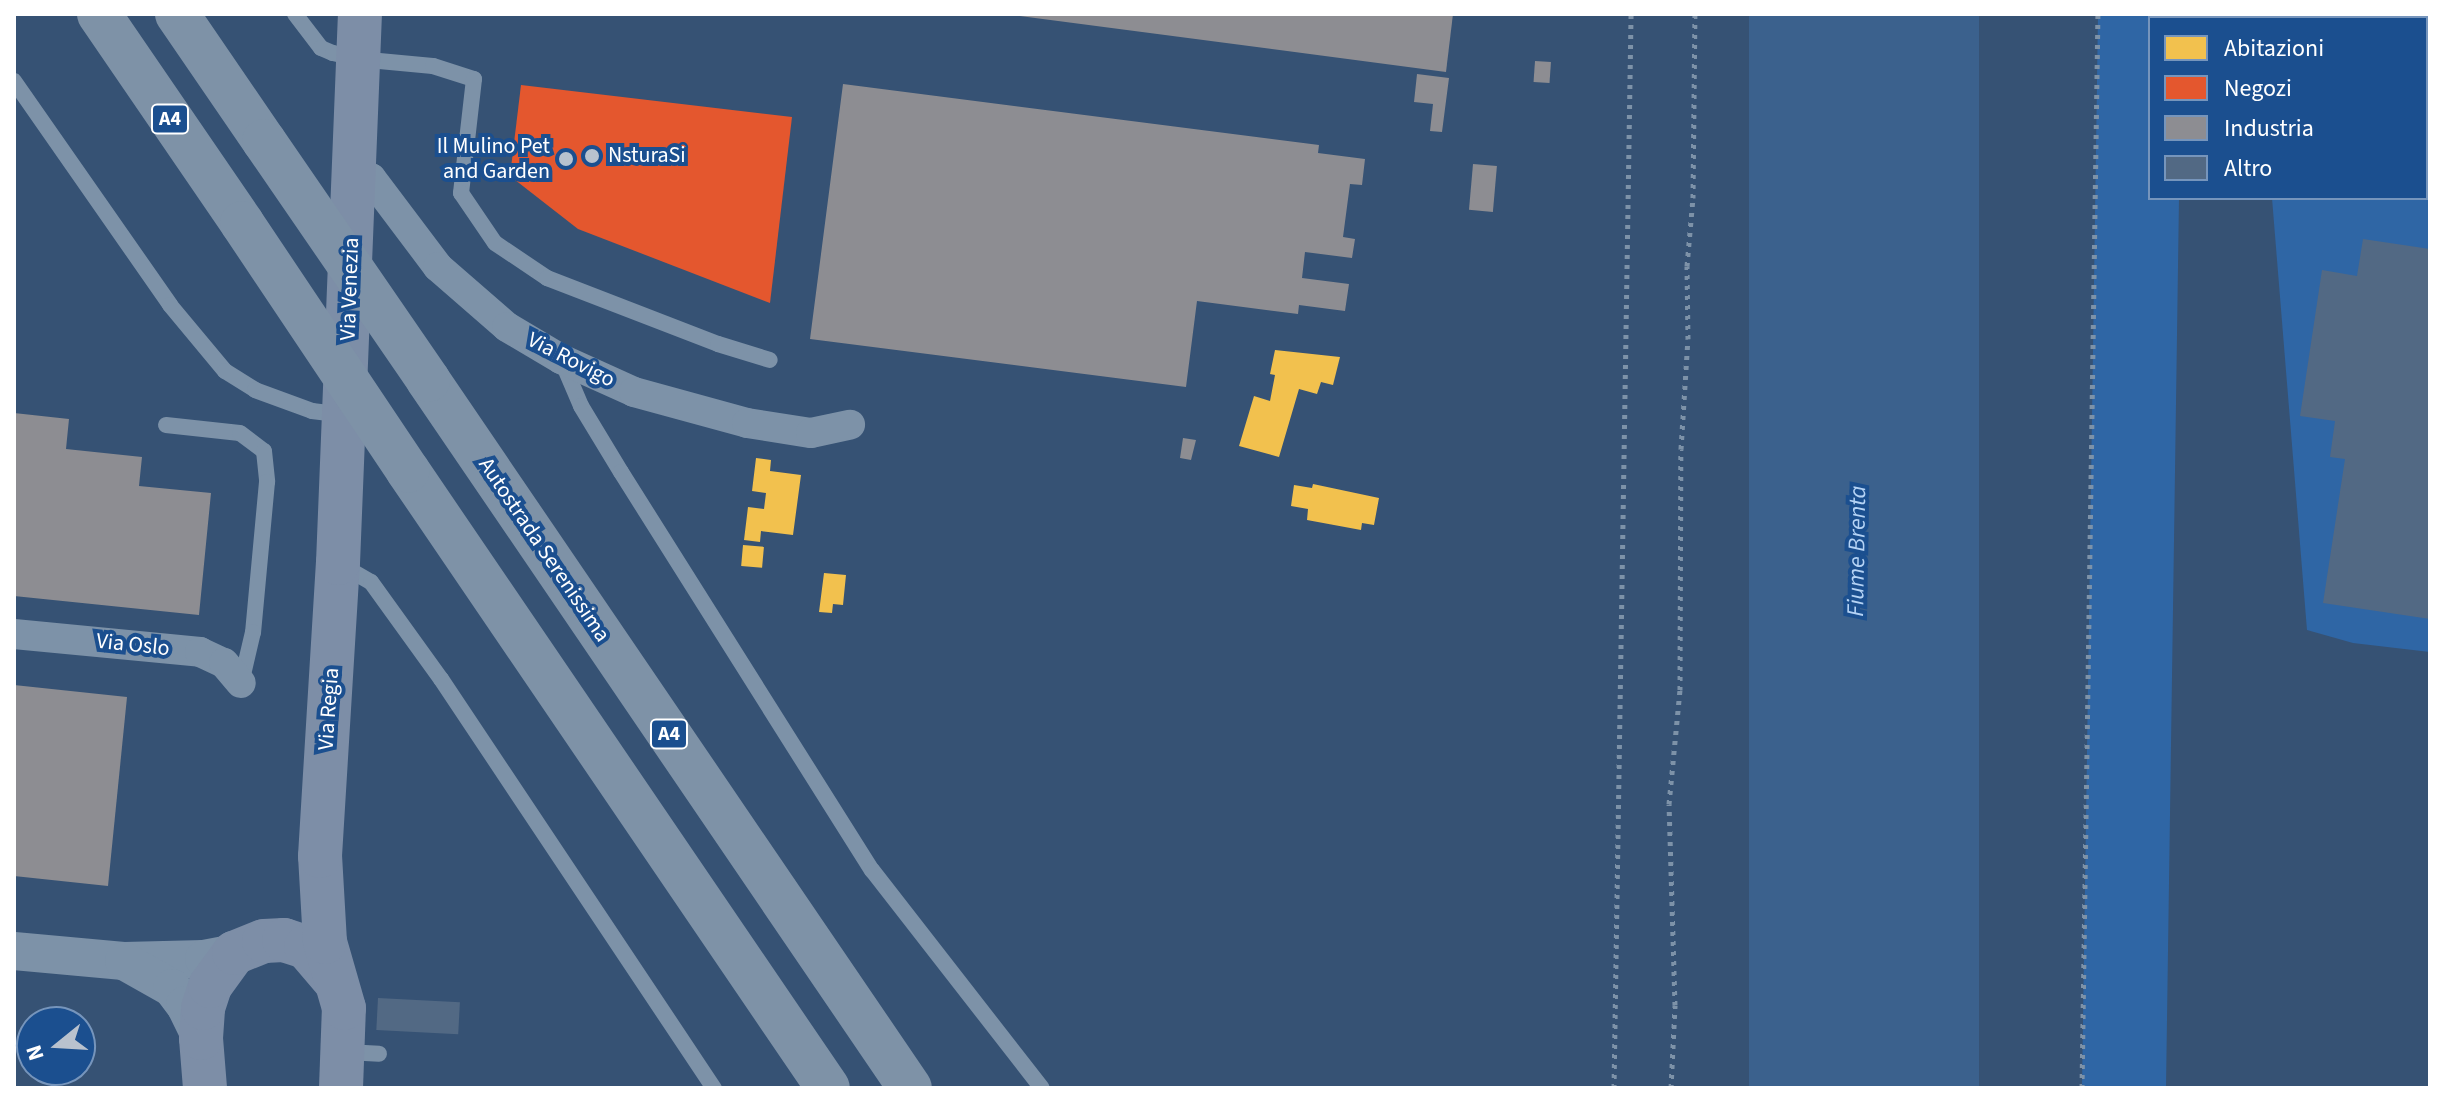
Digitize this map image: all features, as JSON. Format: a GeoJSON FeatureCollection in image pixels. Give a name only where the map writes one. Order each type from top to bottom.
{"type":"FeatureCollection","features":[{"type":"Feature","properties":{"kind":"highway","name":"A4"},"geometry":{"type":"LineString","coordinates":[[99,14],[828,1088]]}},
{"type":"Feature","properties":{"kind":"highway","name":"Autostrada Serenissima"},"geometry":{"type":"LineString","coordinates":[[177,14],[910,1088]]}},
{"type":"Feature","properties":{"kind":"main road","name":"Via Venezia"},"geometry":{"type":"LineString","coordinates":[[338,563],[360,14]]}},
{"type":"Feature","properties":{"kind":"main road","name":"Via Regia"},"geometry":{"type":"LineString","coordinates":[[338,563],[320,856],[325,942],[344,1008],[355,1065]]}},
{"type":"Feature","properties":{"kind":"main road","name":"Via Regia"},"geometry":{"type":"LineString","coordinates":[[205,1088],[201,1038],[210,986],[297,905],[320,856]]}},
{"type":"Feature","properties":{"kind":"main road","name":"Via Regia"},"geometry":{"type":"LineString","coordinates":[[249,947],[284,940],[306,947],[335,981]]}},
{"type":"Feature","properties":{"kind":"street","name":"Via Rovigo"},"geometry":{"type":"LineString","coordinates":[[355,177],[371,178],[438,267],[507,327],[561,359],[634,392],[747,423],[811,433],[850,425]]}},
{"type":"Feature","properties":{"kind":"street","name":"Via Oslo"},"geometry":{"type":"LineString","coordinates":[[14,634],[200,652],[224,663],[241,683]]}},
{"type":"Feature","properties":{"kind":"street"},"geometry":{"type":"LineString","coordinates":[[14,951],[124,961],[204,959],[249,947]]}},
{"type":"Feature","properties":{"kind":"street"},"geometry":{"type":"LineString","coordinates":[[124,961],[172,988],[185,1005],[201,1038]]}},
{"type":"Feature","properties":{"kind":"lane"},"geometry":{"type":"LineString","coordinates":[[295,14],[321,48],[358,59],[433,66],[474,79],[461,193],[495,243],[547,278],[718,344],[770,360]]}},
{"type":"Feature","properties":{"kind":"lane"},"geometry":{"type":"LineString","coordinates":[[14,81],[170,305],[225,371],[255,390],[312,411],[345,415]]}},
{"type":"Feature","properties":{"kind":"lane"},"geometry":{"type":"LineString","coordinates":[[561,359],[562,369],[581,406],[621,472],[872,870],[1042,1088]]}},
{"type":"Feature","properties":{"kind":"lane"},"geometry":{"type":"LineString","coordinates":[[166,425],[240,433],[264,451],[267,482],[253,632],[241,683]]}},
{"type":"Feature","properties":{"kind":"lane"},"geometry":{"type":"LineString","coordinates":[[338,563],[371,582],[441,679],[714,1088]]}},
{"type":"Feature","properties":{"kind":"path"},"geometry":{"type":"LineString","coordinates":[[1614,1088],[1631,14]]}},
{"type":"Feature","properties":{"kind":"path"},"geometry":{"type":"LineString","coordinates":[[1671,1088],[1675,1005],[1669,804],[1680,690],[1681,449],[1688,339],[1687,266],[1693,198],[1695,14]]}},
{"type":"Feature","properties":{"kind":"path"},"geometry":{"type":"LineString","coordinates":[[2082,1088],[2098,14]]}},
{"type":"Feature","properties":{"kind":"shaded area"},"geometry":{"type":"Polygon","coordinates":[[[2098,14],[2182,14],[2148,16],[2148,200],[2179,200],[2166,1088],[2082,1088],[2098,14]]]}},
{"type":"Feature","properties":{"kind":"shaded area"},"geometry":{"type":"Polygon","coordinates":[[[2428,196],[2430,652],[2353,643],[2307,630],[2272,200],[2428,200],[2428,196]]]}},
{"type":"Feature","properties":{"kind":"water","name":"Fiume Brenta"},"geometry":{"type":"Polygon","coordinates":[[[1749,14],[1979,14],[1979,1088],[1749,1088],[1749,14]]]}},
{"type":"Feature","properties":{"kind":"building: Abitazioni"},"geometry":{"type":"Polygon","coordinates":[[[1275,350],[1340,357],[1333,385],[1321,382],[1317,394],[1299,389],[1279,457],[1239,446],[1254,396],[1270,401],[1275,375],[1270,374],[1275,350]]]}},
{"type":"Feature","properties":{"kind":"building: Abitazioni"},"geometry":{"type":"Polygon","coordinates":[[[756,458],[771,460],[770,471],[801,475],[793,535],[761,531],[760,542],[744,540],[748,507],[764,509],[766,493],[752,491],[756,458]]]}},
{"type":"Feature","properties":{"kind":"building: Abitazioni"},"geometry":{"type":"Polygon","coordinates":[[[1313,484],[1379,498],[1374,525],[1362,523],[1361,530],[1307,520],[1308,509],[1291,506],[1294,485],[1312,488],[1313,484]]]}},
{"type":"Feature","properties":{"kind":"building: Abitazioni"},"geometry":{"type":"Polygon","coordinates":[[[743,545],[764,547],[762,568],[741,566],[743,545]]]}},
{"type":"Feature","properties":{"kind":"building: Abitazioni"},"geometry":{"type":"Polygon","coordinates":[[[824,573],[846,575],[843,605],[833,604],[832,613],[819,612],[824,573]]]}},
{"type":"Feature","properties":{"kind":"building: Negozi"},"geometry":{"type":"Polygon","coordinates":[[[521,85],[792,117],[770,303],[578,229],[510,176],[521,85]]]}},
{"type":"Feature","properties":{"kind":"building: Industria"},"geometry":{"type":"Polygon","coordinates":[[[1005,14],[1453,14],[1446,72],[1005,14]]]}},
{"type":"Feature","properties":{"kind":"building: Industria"},"geometry":{"type":"Polygon","coordinates":[[[1535,61],[1551,62],[1549,83],[1534,82],[1535,61]]]}},
{"type":"Feature","properties":{"kind":"building: Industria"},"geometry":{"type":"Polygon","coordinates":[[[1417,74],[1449,78],[1442,132],[1430,131],[1433,104],[1414,102],[1417,74]]]}},
{"type":"Feature","properties":{"kind":"building: Industria"},"geometry":{"type":"Polygon","coordinates":[[[843,84],[1319,145],[1318,153],[1365,159],[1362,185],[1350,184],[1343,237],[1355,239],[1352,258],[1305,252],[1302,278],[1349,284],[1345,311],[1299,305],[1298,314],[1197,301],[1186,387],[810,339],[843,84]]]}},
{"type":"Feature","properties":{"kind":"building: Industria"},"geometry":{"type":"Polygon","coordinates":[[[1473,164],[1497,166],[1493,212],[1469,210],[1473,164]]]}},
{"type":"Feature","properties":{"kind":"building: Industria"},"geometry":{"type":"Polygon","coordinates":[[[14,413],[69,419],[66,449],[142,457],[139,486],[211,493],[199,615],[14,596],[14,413]]]}},
{"type":"Feature","properties":{"kind":"building: Industria"},"geometry":{"type":"Polygon","coordinates":[[[1183,438],[1196,440],[1191,460],[1180,458],[1183,438]]]}},
{"type":"Feature","properties":{"kind":"building: Industria"},"geometry":{"type":"Polygon","coordinates":[[[14,685],[127,697],[108,886],[14,876],[14,685]]]}},
{"type":"Feature","properties":{"kind":"building: Altro"},"geometry":{"type":"Polygon","coordinates":[[[2363,239],[2430,249],[2430,619],[2323,603],[2345,459],[2330,457],[2335,421],[2300,416],[2322,270],[2357,276],[2363,239]]]}},
{"type":"Feature","properties":{"kind":"building: Altro"},"geometry":{"type":"Polygon","coordinates":[[[378,998],[460,1002],[458,1034],[376,1030],[378,998]]]}},
{"type":"Feature","properties":{"kind":"place","name":"NsturaSi"},"geometry":{"type":"Point","coordinates":[592,156]}},
{"type":"Feature","properties":{"kind":"place","name":"Il Mulino Pet and Garden"},"geometry":{"type":"Point","coordinates":[566,159]}}]}
